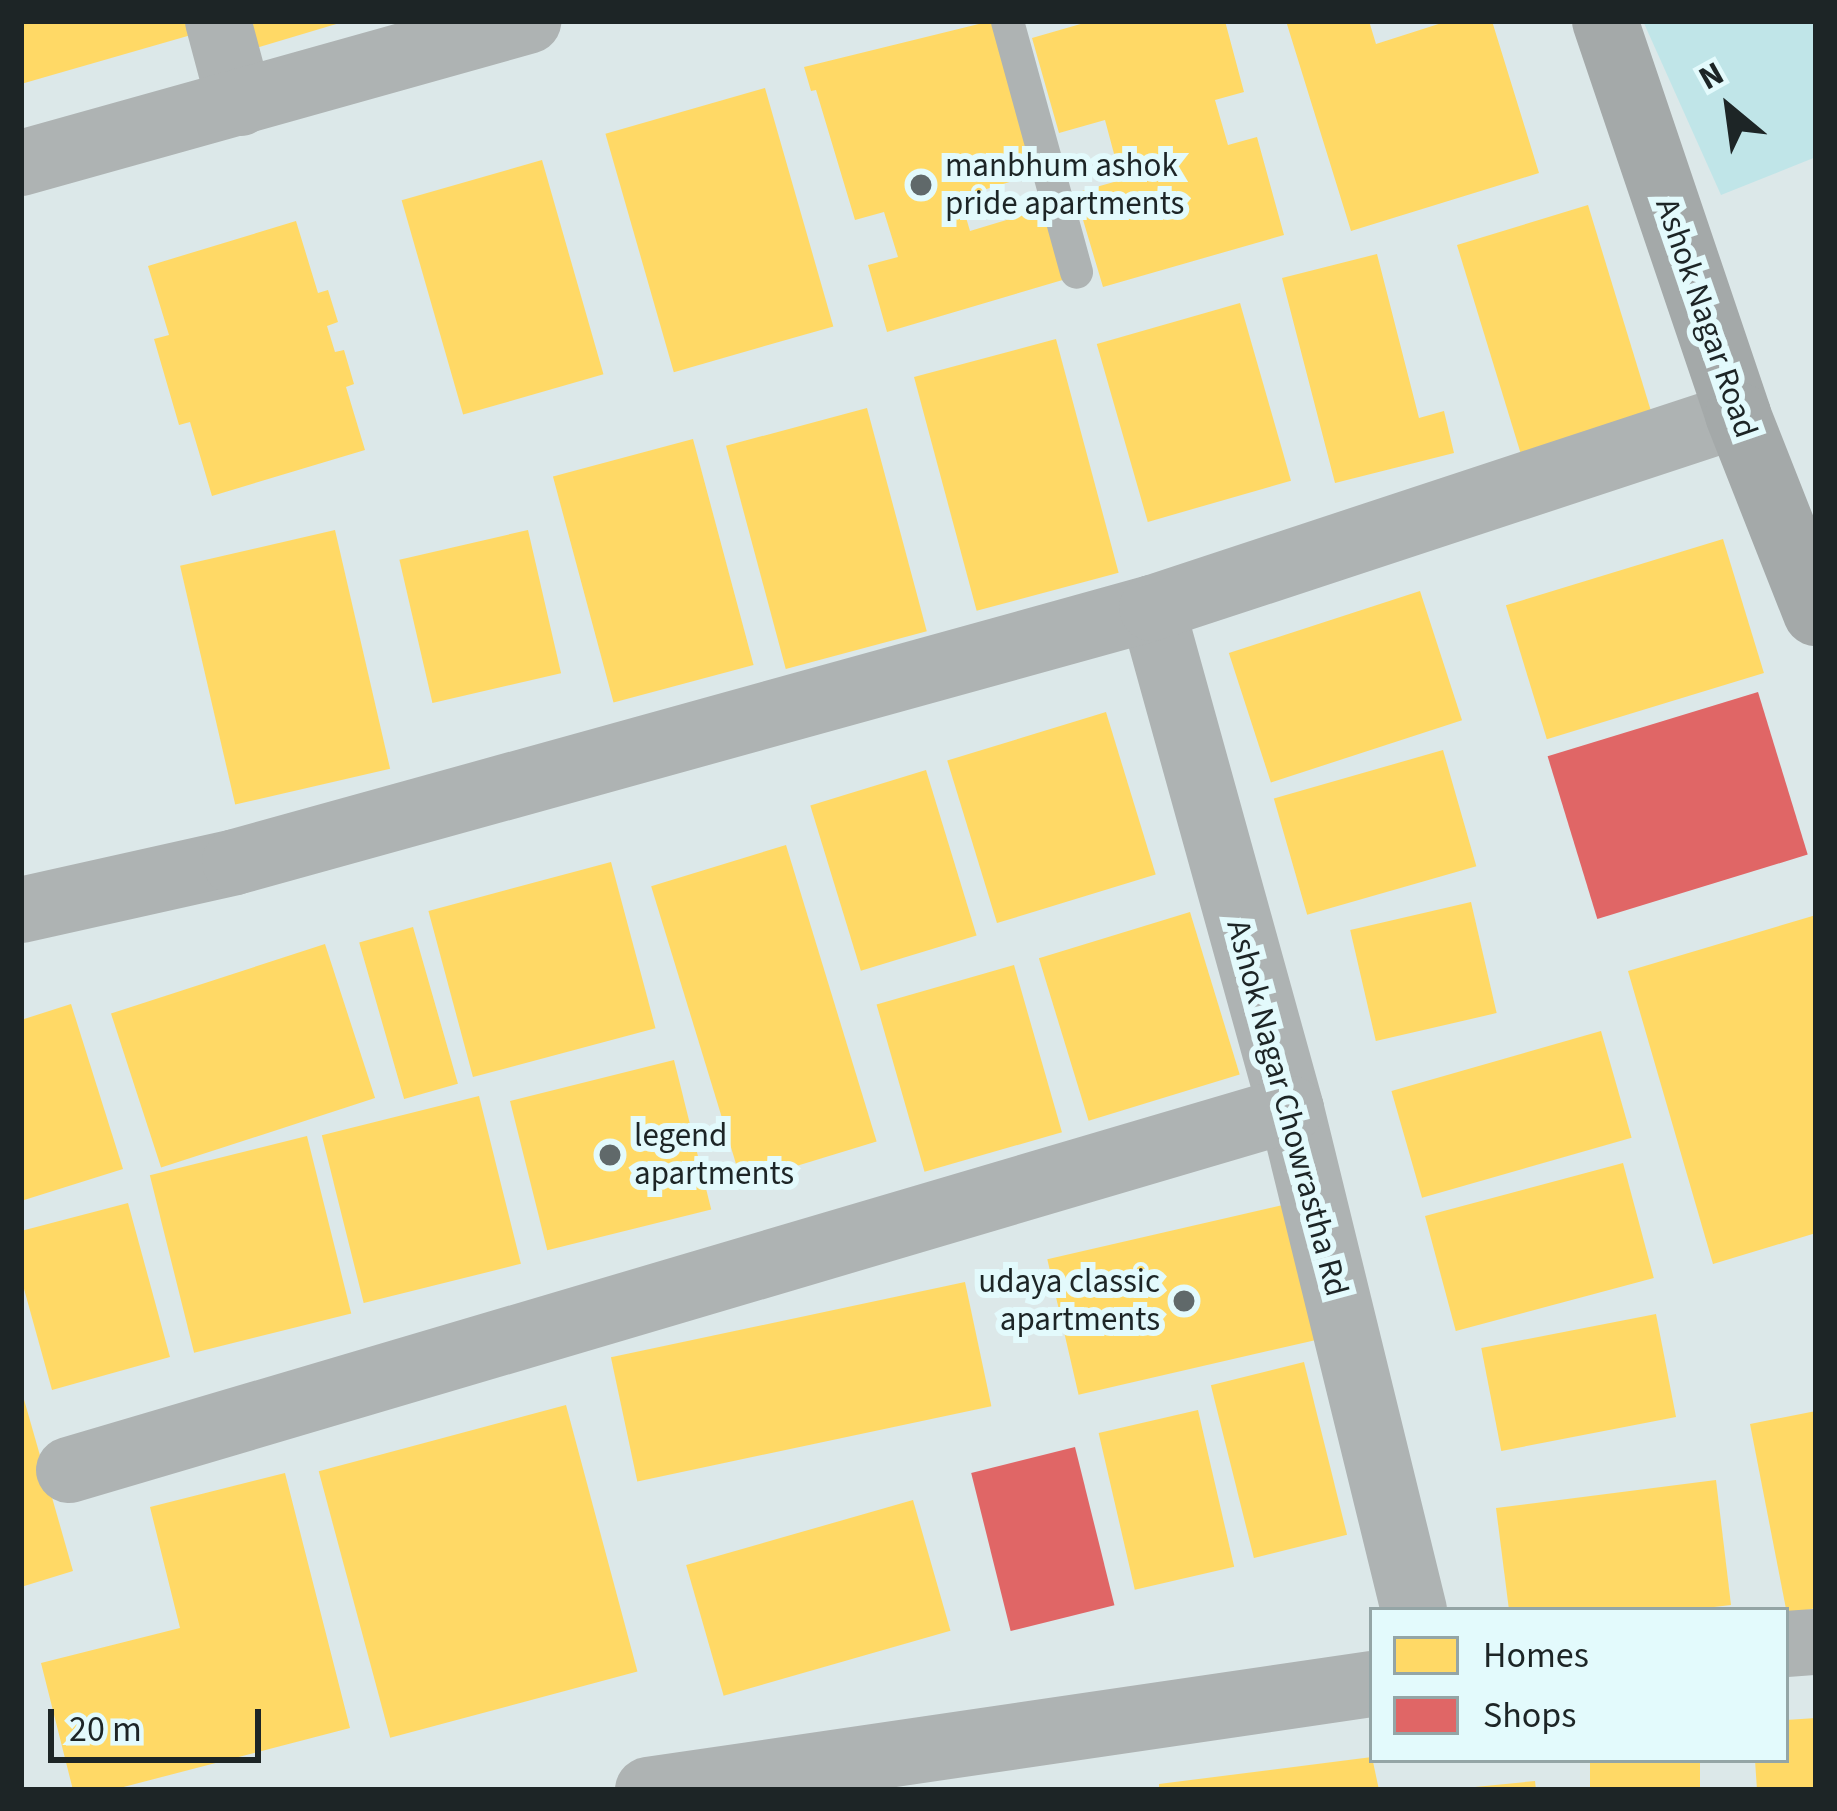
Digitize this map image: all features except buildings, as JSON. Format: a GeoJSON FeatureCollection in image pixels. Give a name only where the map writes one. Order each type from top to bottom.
{"type":"FeatureCollection","features":[{"type":"Feature","properties":{"kind":"main road","name":"Ashok Nagar Road"},"geometry":{"type":"LineString","coordinates":[[1605,21],[1738,415],[1816,613]]}},
{"type":"Feature","properties":{"kind":"street"},"geometry":{"type":"LineString","coordinates":[[218,21],[240,103]]}},
{"type":"Feature","properties":{"kind":"street"},"geometry":{"type":"LineString","coordinates":[[21,164],[528,21]]}},
{"type":"Feature","properties":{"kind":"street"},"geometry":{"type":"LineString","coordinates":[[21,910],[235,862],[1152,608],[1738,415]]}},
{"type":"Feature","properties":{"kind":"street","name":"Ashok Nagar Chowrastha Rd"},"geometry":{"type":"LineString","coordinates":[[1152,608],[1291,1109],[1413,1607]]}},
{"type":"Feature","properties":{"kind":"street"},"geometry":{"type":"LineString","coordinates":[[69,1470],[1291,1109]]}},
{"type":"Feature","properties":{"kind":"street"},"geometry":{"type":"LineString","coordinates":[[648,1790],[1369,1684]]}},
{"type":"Feature","properties":{"kind":"lane"},"geometry":{"type":"LineString","coordinates":[[1007,21],[1076,272]]}},
{"type":"Feature","properties":{"kind":"shaded area"},"geometry":{"type":"Polygon","coordinates":[[[1643,21],[1816,21],[1816,157],[1721,195],[1643,21]]]}},
{"type":"Feature","properties":{"kind":"place","name":"manbhum ashok pride apartments"},"geometry":{"type":"Point","coordinates":[921,185]}},
{"type":"Feature","properties":{"kind":"place","name":"legend apartments"},"geometry":{"type":"Point","coordinates":[610,1155]}},
{"type":"Feature","properties":{"kind":"place","name":"udaya classic apartments"},"geometry":{"type":"Point","coordinates":[1184,1301]}}]}
